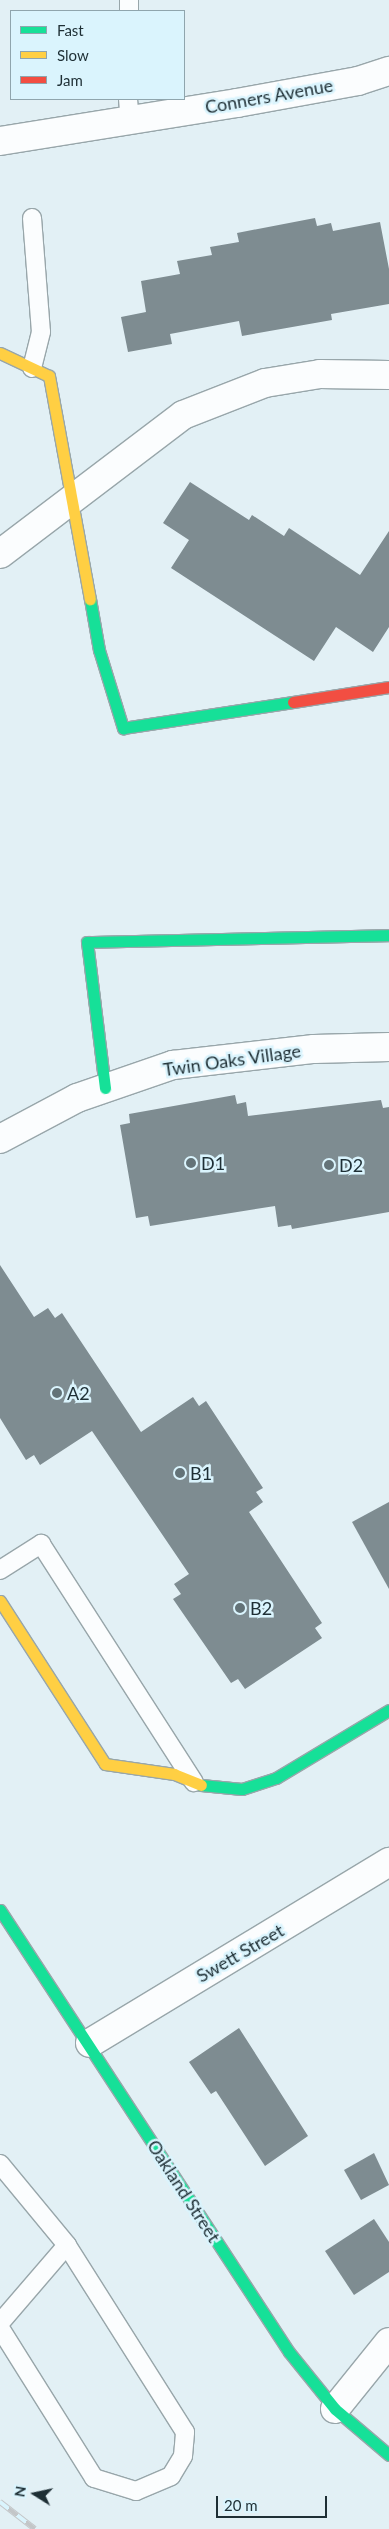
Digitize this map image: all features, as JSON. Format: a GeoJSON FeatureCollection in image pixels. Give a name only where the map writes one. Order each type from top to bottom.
{"type":"FeatureCollection","features":[{"type":"Feature","properties":{"kind":"street","name":"Conners Avenue"},"geometry":{"type":"LineString","coordinates":[[0,141],[129,109],[358,81],[389,71]]}},
{"type":"Feature","properties":{"kind":"street"},"geometry":{"type":"LineString","coordinates":[[0,354],[49,376],[99,650],[123,728],[389,687]]}},
{"type":"Feature","properties":{"kind":"street"},"geometry":{"type":"LineString","coordinates":[[0,554],[183,415],[222,397],[265,383],[320,374],[389,374]]}},
{"type":"Feature","properties":{"kind":"street"},"geometry":{"type":"LineString","coordinates":[[104,1088],[87,942],[389,935]]}},
{"type":"Feature","properties":{"kind":"street","name":"Twin Oaks Village"},"geometry":{"type":"LineString","coordinates":[[0,1140],[77,1098],[173,1065],[314,1049],[389,1047]]}},
{"type":"Feature","properties":{"kind":"street"},"geometry":{"type":"LineString","coordinates":[[0,1601],[105,1764],[174,1774],[196,1785],[242,1789],[276,1778],[389,1710]]}},
{"type":"Feature","properties":{"kind":"street","name":"Swett Street"},"geometry":{"type":"LineString","coordinates":[[90,2042],[389,1862]]}},
{"type":"Feature","properties":{"kind":"street","name":"Oakland Street"},"geometry":{"type":"LineString","coordinates":[[0,1910],[90,2042],[257,2305],[335,2409],[389,2455]]}},
{"type":"Feature","properties":{"kind":"street"},"geometry":{"type":"LineString","coordinates":[[335,2409],[389,2342]]}},
{"type":"Feature","properties":{"kind":"lane"},"geometry":{"type":"LineString","coordinates":[[32,218],[41,313],[32,368]]}},
{"type":"Feature","properties":{"kind":"lane"},"geometry":{"type":"LineString","coordinates":[[0,1570],[41,1544],[196,1785]]}},
{"type":"Feature","properties":{"kind":"lane"},"geometry":{"type":"LineString","coordinates":[[0,2164],[67,2245],[185,2432],[182,2456],[171,2476],[136,2491],[94,2478],[0,2328]]}},
{"type":"Feature","properties":{"kind":"lane"},"geometry":{"type":"LineString","coordinates":[[0,2323],[67,2245]]}},
{"type":"Feature","properties":{"kind":"building"},"geometry":{"type":"Polygon","coordinates":[[[315,218],[317,226],[331,223],[333,231],[380,222],[389,269],[389,304],[331,314],[332,320],[242,336],[239,321],[170,334],[172,344],[128,352],[121,317],[146,312],[141,281],[180,274],[177,261],[212,255],[210,247],[239,242],[237,233],[315,218]]]}},
{"type":"Feature","properties":{"kind":"building"},"geometry":{"type":"Polygon","coordinates":[[[190,482],[249,520],[252,515],[284,536],[289,528],[360,575],[389,531],[389,627],[373,652],[336,627],[314,661],[171,568],[189,540],[163,523],[190,482]]]}},
{"type":"Feature","properties":{"kind":"building"},"geometry":{"type":"Polygon","coordinates":[[[235,1095],[237,1104],[246,1102],[248,1116],[381,1100],[383,1108],[389,1107],[389,1212],[292,1229],[291,1225],[278,1227],[275,1206],[150,1226],[148,1216],[136,1218],[120,1125],[130,1123],[129,1114],[235,1095]]]}},
{"type":"Feature","properties":{"kind":"building"},"geometry":{"type":"Polygon","coordinates":[[[0,1265],[34,1317],[48,1308],[55,1318],[62,1313],[141,1432],[193,1397],[199,1406],[206,1401],[263,1488],[256,1492],[263,1502],[249,1512],[322,1623],[315,1628],[322,1638],[245,1689],[238,1679],[231,1683],[173,1599],[181,1594],[174,1584],[189,1574],[92,1431],[40,1465],[34,1455],[26,1460],[0,1418],[0,1265]]]}},
{"type":"Feature","properties":{"kind":"building"},"geometry":{"type":"Polygon","coordinates":[[[389,1502],[389,1589],[352,1522],[389,1502]]]}},
{"type":"Feature","properties":{"kind":"building"},"geometry":{"type":"Polygon","coordinates":[[[239,2028],[308,2136],[265,2166],[216,2091],[211,2094],[189,2062],[239,2028]]]}},
{"type":"Feature","properties":{"kind":"building"},"geometry":{"type":"Polygon","coordinates":[[[374,2153],[389,2185],[361,2200],[344,2170],[374,2153]]]}},
{"type":"Feature","properties":{"kind":"building"},"geometry":{"type":"Polygon","coordinates":[[[374,2219],[389,2242],[389,2272],[354,2295],[325,2251],[374,2219]]]}},
{"type":"Feature","properties":{"kind":"railway"},"geometry":{"type":"LineString","coordinates":[[0,2502],[35,2529]]}},
{"type":"Feature","properties":{"kind":"traffic: fast"},"geometry":{"type":"LineString","coordinates":[[90,599],[99,650],[123,728],[293,702]]}},
{"type":"Feature","properties":{"kind":"traffic: fast"},"geometry":{"type":"LineString","coordinates":[[105,1088],[87,942],[389,935]]}},
{"type":"Feature","properties":{"kind":"traffic: fast"},"geometry":{"type":"LineString","coordinates":[[201,1785],[242,1789],[276,1778],[389,1710]]}},
{"type":"Feature","properties":{"kind":"traffic: fast"},"geometry":{"type":"LineString","coordinates":[[0,1910],[289,2352],[335,2409],[389,2455]]}},
{"type":"Feature","properties":{"kind":"traffic: slow"},"geometry":{"type":"LineString","coordinates":[[0,353],[49,376],[90,599]]}},
{"type":"Feature","properties":{"kind":"traffic: slow"},"geometry":{"type":"LineString","coordinates":[[0,1601],[105,1764],[174,1774],[201,1785]]}},
{"type":"Feature","properties":{"kind":"traffic: jam"},"geometry":{"type":"LineString","coordinates":[[293,702],[389,687]]}},
{"type":"Feature","properties":{"kind":"place","name":"D1"},"geometry":{"type":"Point","coordinates":[191,1163]}},
{"type":"Feature","properties":{"kind":"place","name":"D2"},"geometry":{"type":"Point","coordinates":[329,1165]}},
{"type":"Feature","properties":{"kind":"place","name":"A2"},"geometry":{"type":"Point","coordinates":[57,1393]}},
{"type":"Feature","properties":{"kind":"place","name":"B1"},"geometry":{"type":"Point","coordinates":[180,1473]}},
{"type":"Feature","properties":{"kind":"place","name":"B2"},"geometry":{"type":"Point","coordinates":[240,1608]}}]}
